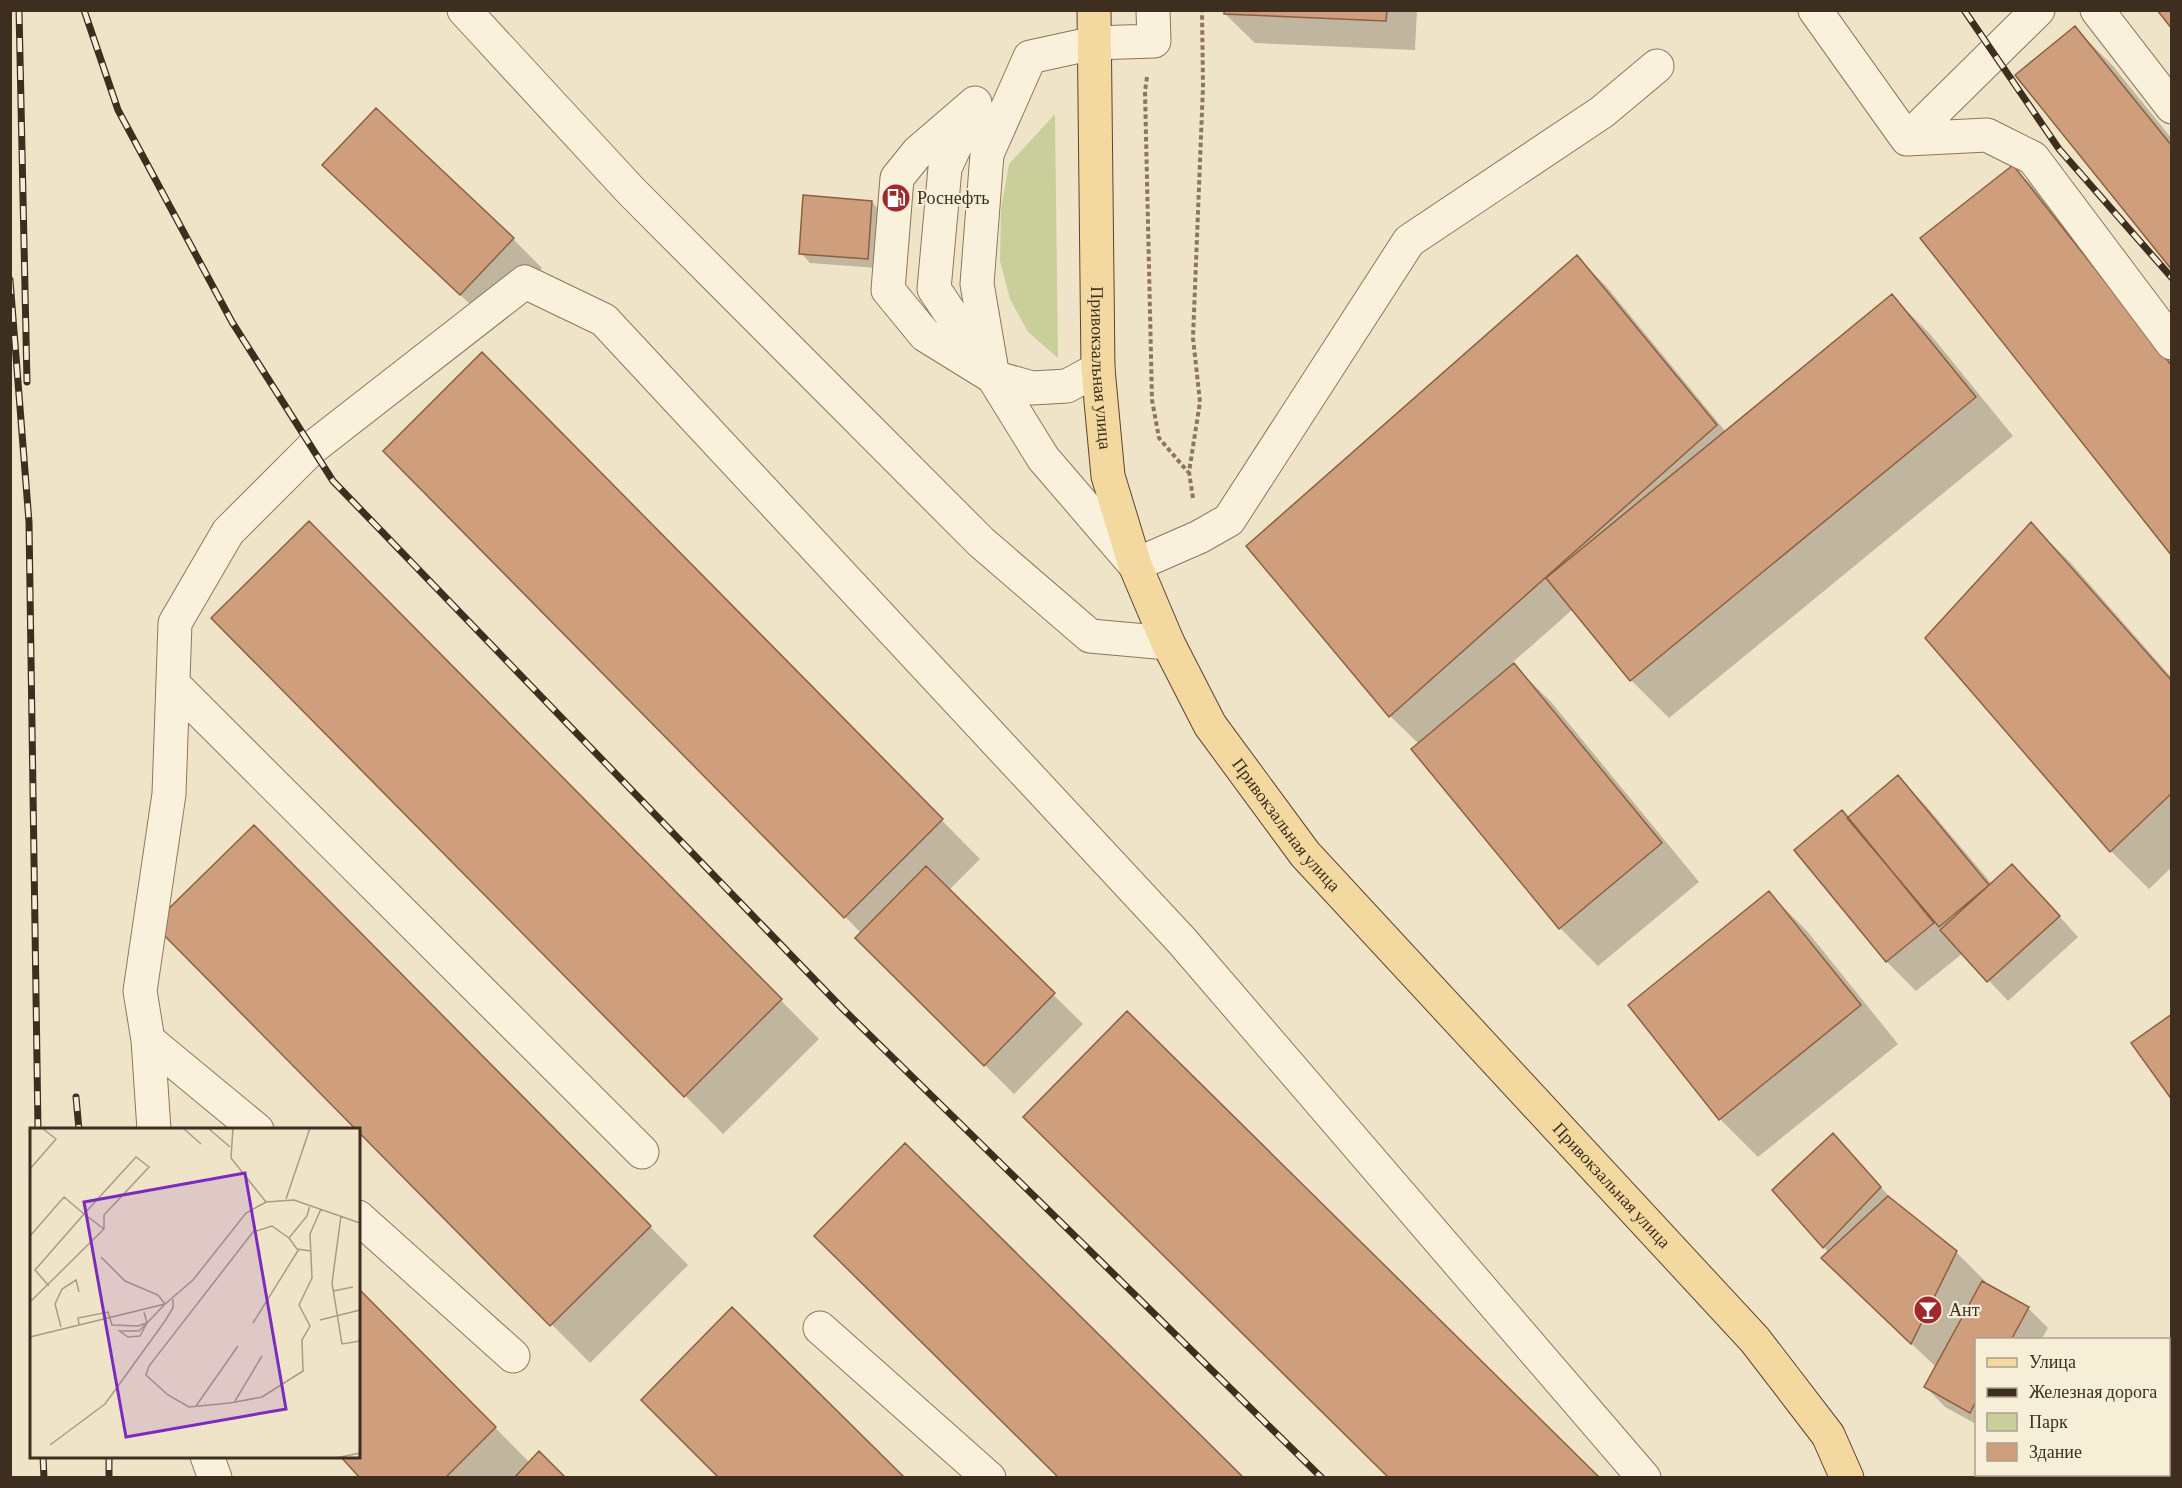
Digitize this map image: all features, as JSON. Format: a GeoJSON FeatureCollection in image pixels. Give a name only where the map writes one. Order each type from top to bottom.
{"type":"FeatureCollection","features":[{"type":"Feature","properties":{"kind":"main road","name":"Привокзальная улица"},"geometry":{"type":"LineString","coordinates":[[1094,10],[1098,369],[1108,476],[1135,565],[1168,643],[1210,725],[1305,854],[1755,1341],[1828,1435],[1847,1478]]}},
{"type":"Feature","properties":{"kind":"lane"},"geometry":{"type":"LineString","coordinates":[[464,10],[631,191],[981,542],[1090,636],[1168,643]]}},
{"type":"Feature","properties":{"kind":"lane"},"geometry":{"type":"LineString","coordinates":[[1815,10],[1907,139]]}},
{"type":"Feature","properties":{"kind":"lane"},"geometry":{"type":"LineString","coordinates":[[1907,139],[2038,10]]}},
{"type":"Feature","properties":{"kind":"lane"},"geometry":{"type":"LineString","coordinates":[[2097,10],[2172,107]]}},
{"type":"Feature","properties":{"kind":"lane"},"geometry":{"type":"LineString","coordinates":[[1098,369],[1067,386],[1032,388],[993,377],[925,335],[888,290],[897,178],[918,152],[1029,57],[1094,44],[1153,26]]}},
{"type":"Feature","properties":{"kind":"lane"},"geometry":{"type":"LineString","coordinates":[[993,377],[977,284],[987,154],[1029,57]]}},
{"type":"Feature","properties":{"kind":"lane"},"geometry":{"type":"LineString","coordinates":[[975,103],[945,168],[934,289],[993,377],[1043,458],[1135,565],[1199,537],[1229,520],[1409,241],[1602,112],[1657,66]]}},
{"type":"Feature","properties":{"kind":"lane"},"geometry":{"type":"LineString","coordinates":[[1907,139],[1988,135],[2033,158],[2172,343]]}},
{"type":"Feature","properties":{"kind":"lane"},"geometry":{"type":"LineString","coordinates":[[892,234],[939,220]]}},
{"type":"Feature","properties":{"kind":"lane"},"geometry":{"type":"LineString","coordinates":[[154,1128],[148,1040],[140,991],[170,794],[175,623],[228,532],[312,448],[525,282],[604,320],[1182,941],[1644,1478]]}},
{"type":"Feature","properties":{"kind":"lane"},"geometry":{"type":"LineString","coordinates":[[173,684],[642,1152]]}},
{"type":"Feature","properties":{"kind":"lane"},"geometry":{"type":"LineString","coordinates":[[148,1040],[255,1128]]}},
{"type":"Feature","properties":{"kind":"lane"},"geometry":{"type":"LineString","coordinates":[[360,1219],[513,1356]]}},
{"type":"Feature","properties":{"kind":"lane"},"geometry":{"type":"LineString","coordinates":[[820,1328],[989,1478]]}},
{"type":"Feature","properties":{"kind":"lane"},"geometry":{"type":"LineString","coordinates":[[208,1458],[215,1478]]}},
{"type":"Feature","properties":{"kind":"path"},"geometry":{"type":"LineString","coordinates":[[1199,537],[1188,472],[1200,402],[1193,338],[1203,86],[1202,10]]}},
{"type":"Feature","properties":{"kind":"path"},"geometry":{"type":"LineString","coordinates":[[1153,26],[1145,91],[1152,400],[1159,438],[1188,472]]}},
{"type":"Feature","properties":{"kind":"green space"},"geometry":{"type":"Polygon","coordinates":[[[1055,114],[1058,358],[1028,332],[1010,299],[1000,261],[1001,208],[1009,164],[1055,114]]]}},
{"type":"Feature","properties":{"kind":"building"},"geometry":{"type":"Polygon","coordinates":[[[1224,10],[1387,10],[1386,21],[1224,14],[1224,10]]]}},
{"type":"Feature","properties":{"kind":"building"},"geometry":{"type":"Polygon","coordinates":[[[2157,10],[2172,10],[2172,29],[2157,10]]]}},
{"type":"Feature","properties":{"kind":"building"},"geometry":{"type":"Polygon","coordinates":[[[2075,26],[2172,146],[2172,270],[2015,75],[2075,26]]]}},
{"type":"Feature","properties":{"kind":"building"},"geometry":{"type":"Polygon","coordinates":[[[376,108],[514,238],[460,295],[322,165],[376,108]]]}},
{"type":"Feature","properties":{"kind":"building"},"geometry":{"type":"Polygon","coordinates":[[[2013,165],[2172,366],[2172,556],[1920,238],[2013,165]]]}},
{"type":"Feature","properties":{"kind":"building"},"geometry":{"type":"Polygon","coordinates":[[[803,195],[872,201],[868,259],[799,254],[803,195]]]}},
{"type":"Feature","properties":{"kind":"building"},"geometry":{"type":"Polygon","coordinates":[[[1577,255],[1717,425],[1389,717],[1246,546],[1577,255]]]}},
{"type":"Feature","properties":{"kind":"building"},"geometry":{"type":"Polygon","coordinates":[[[1892,294],[1976,397],[1630,681],[1546,578],[1892,294]]]}},
{"type":"Feature","properties":{"kind":"building"},"geometry":{"type":"Polygon","coordinates":[[[482,352],[943,819],[844,918],[383,451],[482,352]]]}},
{"type":"Feature","properties":{"kind":"building"},"geometry":{"type":"Polygon","coordinates":[[[309,521],[782,999],[684,1097],[211,618],[309,521]]]}},
{"type":"Feature","properties":{"kind":"building"},"geometry":{"type":"Polygon","coordinates":[[[2031,522],[2172,681],[2172,793],[2110,852],[1925,638],[2031,522]]]}},
{"type":"Feature","properties":{"kind":"building"},"geometry":{"type":"Polygon","coordinates":[[[1514,663],[1662,843],[1559,929],[1411,749],[1514,663]]]}},
{"type":"Feature","properties":{"kind":"building"},"geometry":{"type":"Polygon","coordinates":[[[1898,775],[1989,885],[1939,927],[1847,818],[1898,775]]]}},
{"type":"Feature","properties":{"kind":"building"},"geometry":{"type":"Polygon","coordinates":[[[1842,810],[1934,923],[1886,962],[1794,850],[1842,810]]]}},
{"type":"Feature","properties":{"kind":"building"},"geometry":{"type":"Polygon","coordinates":[[[254,825],[651,1226],[550,1326],[360,1134],[360,1128],[354,1128],[153,924],[254,825]]]}},
{"type":"Feature","properties":{"kind":"building"},"geometry":{"type":"Polygon","coordinates":[[[2012,864],[2060,916],[1987,982],[1940,930],[2012,864]]]}},
{"type":"Feature","properties":{"kind":"building"},"geometry":{"type":"Polygon","coordinates":[[[926,866],[1055,993],[984,1066],[855,938],[926,866]]]}},
{"type":"Feature","properties":{"kind":"building"},"geometry":{"type":"Polygon","coordinates":[[[1769,891],[1861,1005],[1719,1120],[1628,1005],[1769,891]]]}},
{"type":"Feature","properties":{"kind":"building"},"geometry":{"type":"Polygon","coordinates":[[[1127,1011],[1600,1478],[1389,1478],[1023,1117],[1127,1011]]]}},
{"type":"Feature","properties":{"kind":"building"},"geometry":{"type":"Polygon","coordinates":[[[2172,1014],[2172,1100],[2131,1043],[2172,1014]]]}},
{"type":"Feature","properties":{"kind":"building"},"geometry":{"type":"Polygon","coordinates":[[[1833,1133],[1881,1187],[1823,1248],[1772,1190],[1833,1133]]]}},
{"type":"Feature","properties":{"kind":"building"},"geometry":{"type":"Polygon","coordinates":[[[905,1143],[1244,1478],[1059,1478],[814,1236],[905,1143]]]}},
{"type":"Feature","properties":{"kind":"building"},"geometry":{"type":"Polygon","coordinates":[[[1888,1196],[1957,1251],[1911,1344],[1821,1258],[1888,1196]]]}},
{"type":"Feature","properties":{"kind":"building"},"geometry":{"type":"Polygon","coordinates":[[[1982,1281],[2029,1307],[2012,1338],[1975,1338],[1975,1403],[1970,1413],[1924,1387],[1982,1281]]]}},
{"type":"Feature","properties":{"kind":"building"},"geometry":{"type":"Polygon","coordinates":[[[360,1290],[496,1427],[445,1478],[360,1478],[342,1458],[360,1458],[360,1290]]]}},
{"type":"Feature","properties":{"kind":"building"},"geometry":{"type":"Polygon","coordinates":[[[732,1307],[905,1478],[719,1478],[641,1400],[732,1307]]]}},
{"type":"Feature","properties":{"kind":"building"},"geometry":{"type":"Polygon","coordinates":[[[2172,1366],[2172,1420],[2170,1421],[2170,1367],[2172,1366]]]}},
{"type":"Feature","properties":{"kind":"building"},"geometry":{"type":"Polygon","coordinates":[[[539,1451],[566,1478],[514,1478],[539,1451]]]}},
{"type":"Feature","properties":{"kind":"railway"},"geometry":{"type":"LineString","coordinates":[[19,10],[27,382]]}},
{"type":"Feature","properties":{"kind":"railway"},"geometry":{"type":"LineString","coordinates":[[84,10],[118,110],[232,322],[333,481],[843,1009],[1322,1478]]}},
{"type":"Feature","properties":{"kind":"railway"},"geometry":{"type":"LineString","coordinates":[[1964,10],[2059,149],[2172,278]]}},
{"type":"Feature","properties":{"kind":"railway"},"geometry":{"type":"LineString","coordinates":[[10,280],[29,522],[38,1128]]}},
{"type":"Feature","properties":{"kind":"railway"},"geometry":{"type":"LineString","coordinates":[[76,1097],[79,1128]]}},
{"type":"Feature","properties":{"kind":"railway"},"geometry":{"type":"LineString","coordinates":[[43,1458],[44,1478]]}},
{"type":"Feature","properties":{"kind":"railway"},"geometry":{"type":"LineString","coordinates":[[109,1458],[109,1478]]}},
{"type":"Feature","properties":{"kind":"place","name":"Роснефть"},"geometry":{"type":"Point","coordinates":[896,198]}},
{"type":"Feature","properties":{"kind":"place","name":"Ант"},"geometry":{"type":"Point","coordinates":[1928,1310]}}]}
